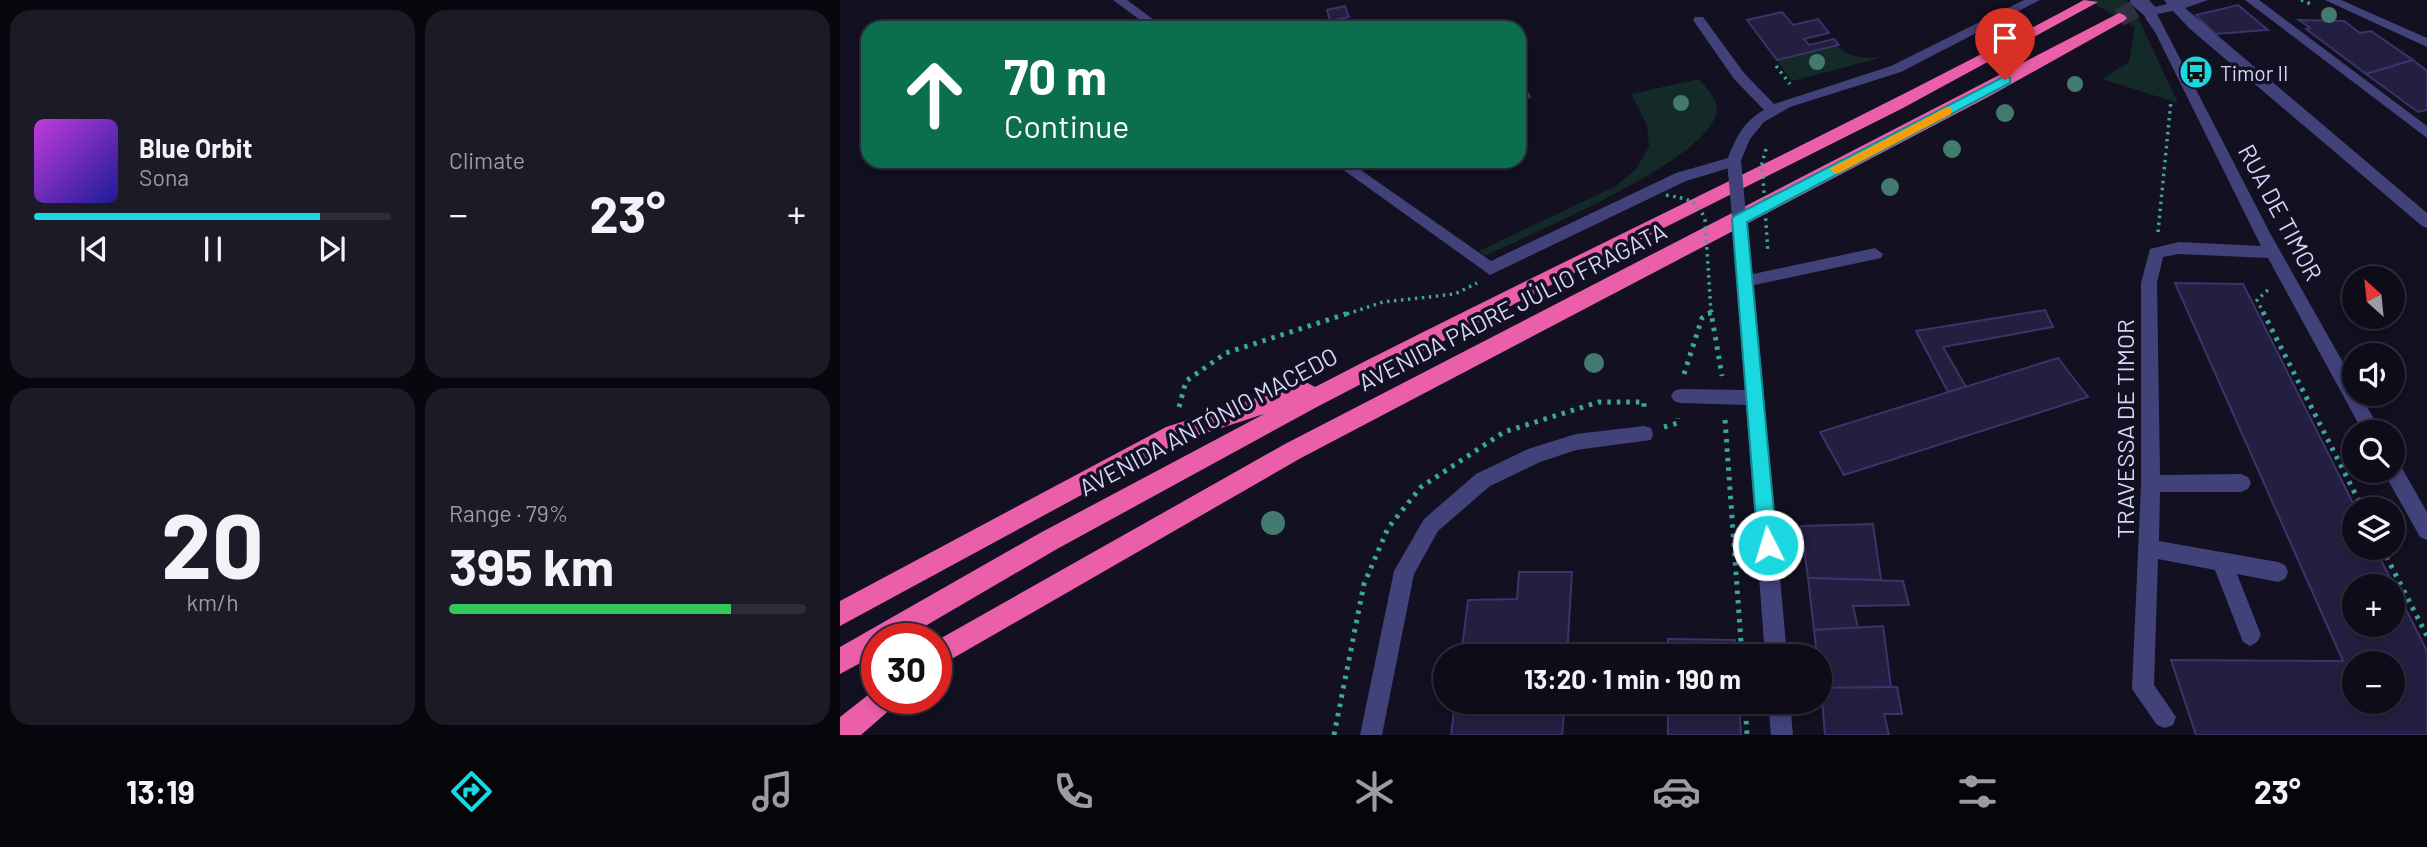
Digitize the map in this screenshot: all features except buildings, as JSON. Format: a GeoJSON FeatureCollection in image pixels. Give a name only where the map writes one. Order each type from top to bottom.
{"type":"FeatureCollection","features":[{"type":"Feature","properties":{"kind":"highway","name":"AVENIDA PADRE JÚLIO FRAGATA"},"geometry":{"type":"LineString","coordinates":[[1572,266],[1956,74],[2091,2]]}},
{"type":"Feature","properties":{"kind":"highway","name":"AVENIDA PADRE JÚLIO FRAGATA"},"geometry":{"type":"LineString","coordinates":[[952,645],[1293,451],[2119,18]]}},
{"type":"Feature","properties":{"kind":"highway","name":"AVENIDA ANTÓNIO MACEDO"},"geometry":{"type":"LineString","coordinates":[[905,623],[1023,554],[1361,372],[1572,266]]}},
{"type":"Feature","properties":{"kind":"highway"},"geometry":{"type":"LineString","coordinates":[[840,614],[1174,435],[1361,372]]}},
{"type":"Feature","properties":{"kind":"highway","name":"AVENIDA ANTÓNIO MACEDO"},"geometry":{"type":"LineString","coordinates":[[840,662],[861,649]]}},
{"type":"Feature","properties":{"kind":"highway"},"geometry":{"type":"LineString","coordinates":[[840,717],[861,703]]}},
{"type":"Feature","properties":{"kind":"highway"},"geometry":{"type":"LineString","coordinates":[[840,735],[865,714]]}},
{"type":"Feature","properties":{"kind":"street"},"geometry":{"type":"LineString","coordinates":[[1119,0],[1148,21]]}},
{"type":"Feature","properties":{"kind":"street"},"geometry":{"type":"LineString","coordinates":[[1775,644],[1734,162],[1743,137],[1759,119],[1773,111],[1806,97],[1896,69],[2034,0]]}},
{"type":"Feature","properties":{"kind":"street"},"geometry":{"type":"LineString","coordinates":[[2137,0],[2151,12],[2172,2],[2202,0]]}},
{"type":"Feature","properties":{"kind":"street"},"geometry":{"type":"LineString","coordinates":[[2251,0],[2427,133]]}},
{"type":"Feature","properties":{"kind":"street"},"geometry":{"type":"LineString","coordinates":[[2331,0],[2427,43]]}},
{"type":"Feature","properties":{"kind":"street"},"geometry":{"type":"LineString","coordinates":[[2172,2],[2195,26],[2427,222]]}},
{"type":"Feature","properties":{"kind":"street","name":"RUA DE TIMOR"},"geometry":{"type":"LineString","coordinates":[[2151,12],[2151,18],[2161,32],[2273,252],[2365,420]]}},
{"type":"Feature","properties":{"kind":"street"},"geometry":{"type":"LineString","coordinates":[[1699,20],[1739,76],[1773,111]]}},
{"type":"Feature","properties":{"kind":"street"},"geometry":{"type":"LineString","coordinates":[[1348,168],[1490,269],[1681,177],[1734,162]]}},
{"type":"Feature","properties":{"kind":"street"},"geometry":{"type":"LineString","coordinates":[[2156,253],[2179,248],[2273,252]]}},
{"type":"Feature","properties":{"kind":"street","name":"TRAVESSA DE TIMOR"},"geometry":{"type":"LineString","coordinates":[[2156,253],[2149,283],[2151,484],[2143,689],[2165,717]]}},
{"type":"Feature","properties":{"kind":"street"},"geometry":{"type":"LineString","coordinates":[[1745,281],[1875,254]]}},
{"type":"Feature","properties":{"kind":"street"},"geometry":{"type":"LineString","coordinates":[[1680,396],[1753,398]]}},
{"type":"Feature","properties":{"kind":"street"},"geometry":{"type":"LineString","coordinates":[[1371,735],[1404,571],[1431,525],[1483,481],[1535,455],[1576,442],[1644,434]]}},
{"type":"Feature","properties":{"kind":"street"},"geometry":{"type":"LineString","coordinates":[[2400,483],[2427,531]]}},
{"type":"Feature","properties":{"kind":"street"},"geometry":{"type":"LineString","coordinates":[[2151,484],[2241,484]]}},
{"type":"Feature","properties":{"kind":"street"},"geometry":{"type":"LineString","coordinates":[[2148,548],[2278,572]]}},
{"type":"Feature","properties":{"kind":"street"},"geometry":{"type":"LineString","coordinates":[[2222,561],[2250,635]]}},
{"type":"Feature","properties":{"kind":"street"},"geometry":{"type":"LineString","coordinates":[[1780,714],[1782,735]]}},
{"type":"Feature","properties":{"kind":"path"},"geometry":{"type":"LineString","coordinates":[[2156,253],[2171,100]]}},
{"type":"Feature","properties":{"kind":"path"},"geometry":{"type":"LineString","coordinates":[[1766,149],[1762,163],[1768,261]]}},
{"type":"Feature","properties":{"kind":"path"},"geometry":{"type":"LineString","coordinates":[[1666,195],[1687,199],[1701,208],[1705,220],[1711,312],[1720,352],[1724,397],[1741,644]]}},
{"type":"Feature","properties":{"kind":"path"},"geometry":{"type":"LineString","coordinates":[[1191,404],[1178,408],[1186,382],[1226,353],[1384,302],[1455,294],[1479,282]]}},
{"type":"Feature","properties":{"kind":"path"},"geometry":{"type":"LineString","coordinates":[[2271,287],[2257,300],[2357,497]]}},
{"type":"Feature","properties":{"kind":"path"},"geometry":{"type":"LineString","coordinates":[[2388,560],[2427,636]]}},
{"type":"Feature","properties":{"kind":"path"},"geometry":{"type":"LineString","coordinates":[[1334,735],[1364,584]]}},
{"type":"Feature","properties":{"kind":"path"},"geometry":{"type":"LineString","coordinates":[[1746,714],[1747,735]]}},
{"type":"Feature","properties":{"kind":"green space"},"geometry":{"type":"Polygon","coordinates":[[[2087,0],[2127,0],[2134,9],[2178,103],[2102,79],[2129,62],[2135,27],[2087,0]]]}},
{"type":"Feature","properties":{"kind":"green space"},"geometry":{"type":"Polygon","coordinates":[[[1837,46],[1858,57],[1883,57],[1792,81],[1777,60],[1837,46]]]}},
{"type":"Feature","properties":{"kind":"green space"},"geometry":{"type":"Polygon","coordinates":[[[1699,79],[1714,98],[1717,111],[1707,131],[1684,152],[1652,173],[1577,213],[1485,256],[1479,251],[1616,186],[1636,169],[1649,147],[1647,125],[1631,94],[1699,79]]]}},
{"type":"Feature","properties":{"kind":"tunnel"},"geometry":{"type":"LineString","coordinates":[[2119,18],[2150,0]]}},
{"type":"Feature","properties":{"kind":"slow traffic"},"geometry":{"type":"LineString","coordinates":[[1836,169],[1947,111]]}},
{"type":"Feature","properties":{"kind":"place","name":"Timor II"},"geometry":{"type":"Point","coordinates":[2196,72]}},
{"type":"Feature","properties":{"kind":"route"},"geometry":{"type":"LineString","coordinates":[[1768,545],[1739,219],[2005,80]]}}]}
